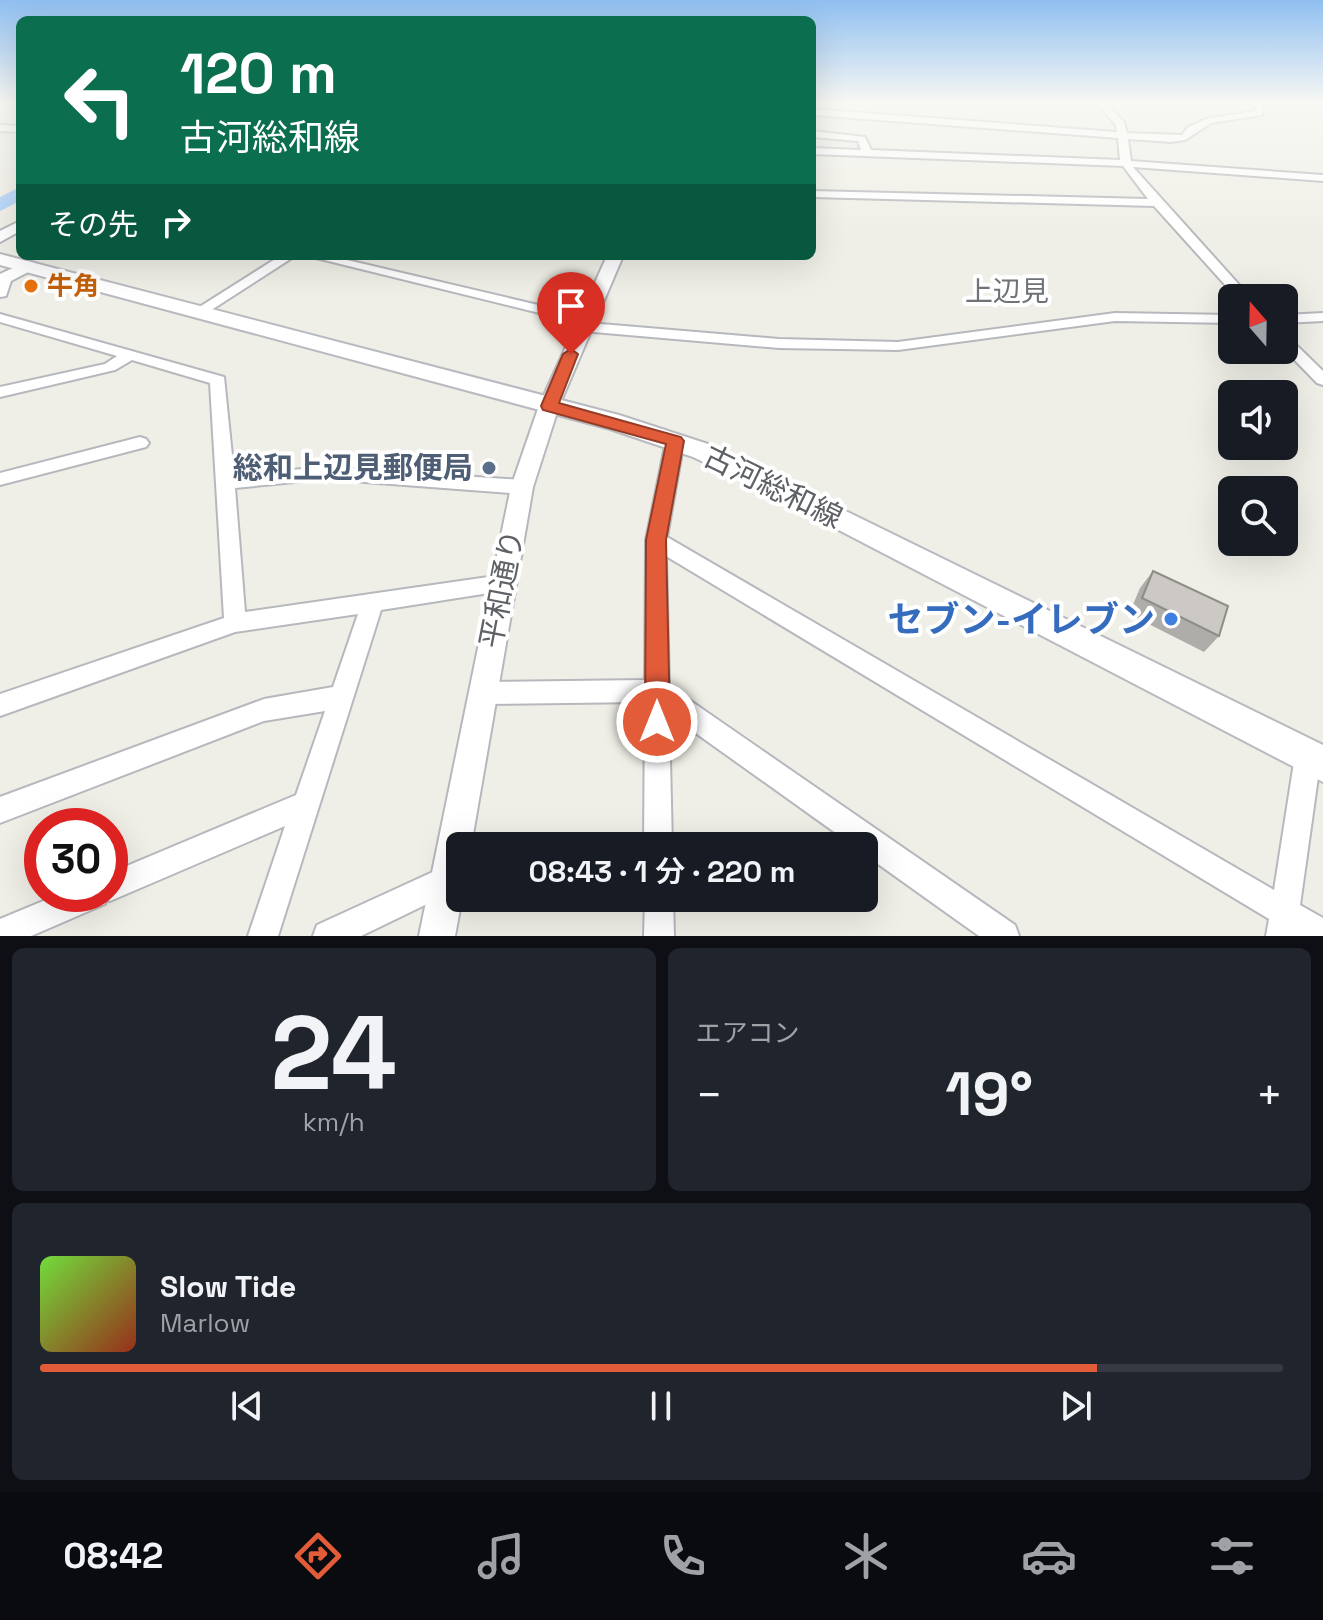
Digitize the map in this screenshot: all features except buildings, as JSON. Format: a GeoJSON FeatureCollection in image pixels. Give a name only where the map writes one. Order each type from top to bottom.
{"type":"FeatureCollection","features":[{"type":"Feature","properties":{"kind":"main road","name":"古河総和線"},"geometry":{"type":"LineString","coordinates":[[0,259],[619,423],[675,441],[767,481],[1316,760]]}},
{"type":"Feature","properties":{"kind":"street"},"geometry":{"type":"LineString","coordinates":[[865,146],[867,151]]}},
{"type":"Feature","properties":{"kind":"street"},"geometry":{"type":"LineString","coordinates":[[1123,146],[1125,162],[1157,203],[1231,284]]}},
{"type":"Feature","properties":{"kind":"street"},"geometry":{"type":"LineString","coordinates":[[816,151],[1125,162],[1320,180]]}},
{"type":"Feature","properties":{"kind":"street"},"geometry":{"type":"LineString","coordinates":[[816,194],[1157,203]]}},
{"type":"Feature","properties":{"kind":"street"},"geometry":{"type":"LineString","coordinates":[[197,313],[283,260]]}},
{"type":"Feature","properties":{"kind":"street"},"geometry":{"type":"LineString","coordinates":[[330,260],[583,323],[786,344],[898,346],[1115,317],[1218,319]]}},
{"type":"Feature","properties":{"kind":"street","name":"平和通り"},"geometry":{"type":"LineString","coordinates":[[457,832],[522,487],[549,406],[613,260]]}},
{"type":"Feature","properties":{"kind":"street"},"geometry":{"type":"LineString","coordinates":[[0,292],[4,278],[28,266]]}},
{"type":"Feature","properties":{"kind":"street"},"geometry":{"type":"LineString","coordinates":[[1298,318],[1323,317]]}},
{"type":"Feature","properties":{"kind":"street"},"geometry":{"type":"LineString","coordinates":[[0,318],[218,380],[235,623]]}},
{"type":"Feature","properties":{"kind":"street"},"geometry":{"type":"LineString","coordinates":[[1298,355],[1323,380]]}},
{"type":"Feature","properties":{"kind":"street"},"geometry":{"type":"LineString","coordinates":[[0,392],[110,367],[128,356]]}},
{"type":"Feature","properties":{"kind":"street"},"geometry":{"type":"LineString","coordinates":[[658,832],[656,540],[675,441]]}},
{"type":"Feature","properties":{"kind":"street"},"geometry":{"type":"LineString","coordinates":[[0,479],[140,443]]}},
{"type":"Feature","properties":{"kind":"street"},"geometry":{"type":"LineString","coordinates":[[225,482],[325,473],[522,487]]}},
{"type":"Feature","properties":{"kind":"street"},"geometry":{"type":"LineString","coordinates":[[656,540],[1283,924],[1323,935]]}},
{"type":"Feature","properties":{"kind":"street"},"geometry":{"type":"LineString","coordinates":[[0,705],[235,623],[502,583]]}},
{"type":"Feature","properties":{"kind":"street"},"geometry":{"type":"LineString","coordinates":[[263,936],[372,603]]}},
{"type":"Feature","properties":{"kind":"street"},"geometry":{"type":"LineString","coordinates":[[483,693],[657,691],[1004,936]]}},
{"type":"Feature","properties":{"kind":"street"},"geometry":{"type":"LineString","coordinates":[[0,810],[264,710],[341,697]]}},
{"type":"Feature","properties":{"kind":"street"},"geometry":{"type":"LineString","coordinates":[[1283,924],[1316,760]]}},
{"type":"Feature","properties":{"kind":"street"},"geometry":{"type":"LineString","coordinates":[[128,879],[306,804]]}},
{"type":"Feature","properties":{"kind":"street"},"geometry":{"type":"LineString","coordinates":[[328,936],[446,880]]}},
{"type":"Feature","properties":{"kind":"street","name":"平和通り"},"geometry":{"type":"LineString","coordinates":[[437,936],[446,889]]}},
{"type":"Feature","properties":{"kind":"street"},"geometry":{"type":"LineString","coordinates":[[0,934],[52,912]]}},
{"type":"Feature","properties":{"kind":"street"},"geometry":{"type":"LineString","coordinates":[[659,912],[659,936]]}},
{"type":"Feature","properties":{"kind":"waterway"},"geometry":{"type":"LineString","coordinates":[[0,205],[16,195]]}},
{"type":"Feature","properties":{"kind":"place","name":"牛角"},"geometry":{"type":"Point","coordinates":[31,286]}},
{"type":"Feature","properties":{"kind":"place","name":"総和上辺見郵便局"},"geometry":{"type":"Point","coordinates":[489,468]}},
{"type":"Feature","properties":{"kind":"place","name":"セブン-イレブン"},"geometry":{"type":"Point","coordinates":[1171,619]}},
{"type":"Feature","properties":{"kind":"district","name":"上辺見"},"geometry":{"type":"Point","coordinates":[1007,291]}},
{"type":"Feature","properties":{"kind":"route"},"geometry":{"type":"LineString","coordinates":[[571,354],[549,406],[675,441],[656,540],[657,722]]}}]}
